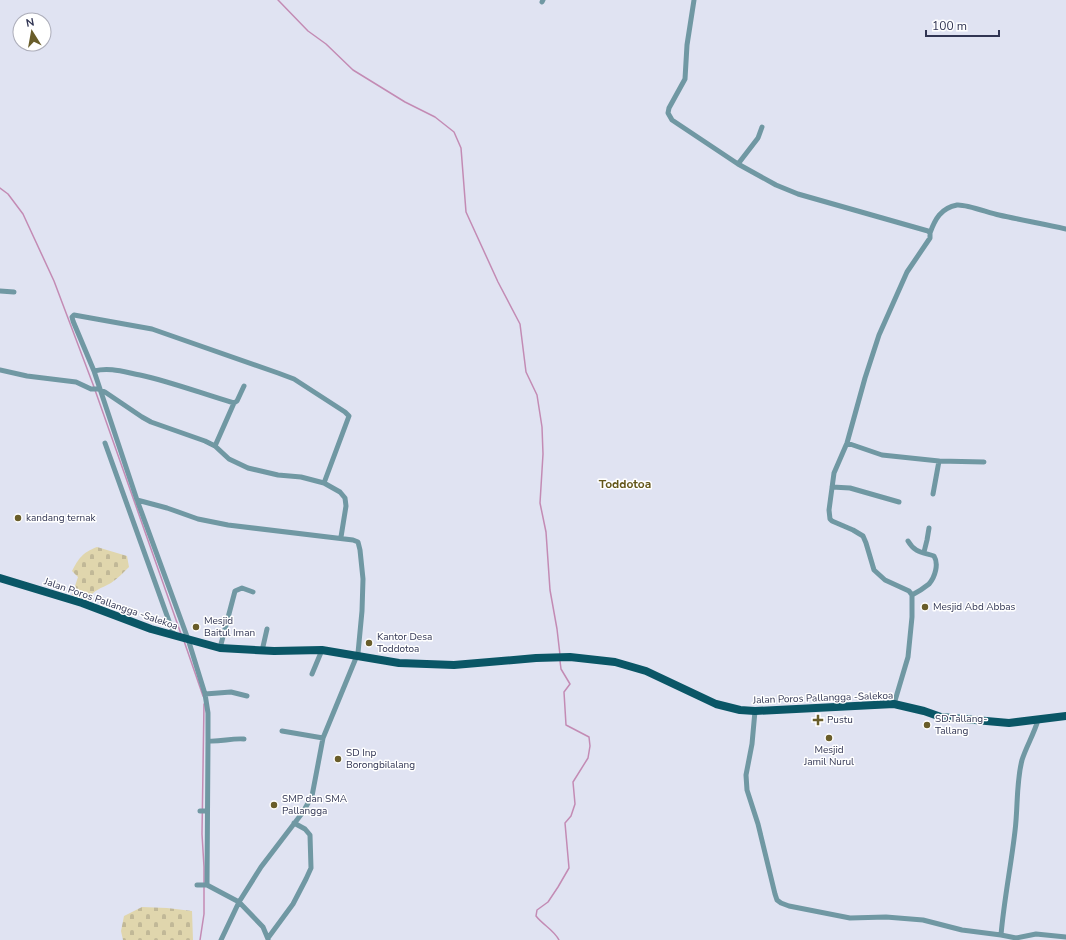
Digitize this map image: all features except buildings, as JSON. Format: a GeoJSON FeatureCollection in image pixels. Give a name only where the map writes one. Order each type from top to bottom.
{"type":"FeatureCollection","features":[{"type":"Feature","properties":{"kind":"main road","name":"Jalan Poros Pallangga -Salekoa"},"geometry":{"type":"LineString","coordinates":[[0,578],[82,603],[151,629],[220,648],[262,651],[322,650],[399,663],[454,665],[560,657],[615,662],[646,671],[716,704],[740,710],[755,711],[894,704],[924,711],[941,717],[1009,723],[1066,716]]}},
{"type":"Feature","properties":{"kind":"street"},"geometry":{"type":"LineString","coordinates":[[694,0],[687,45],[685,79],[669,108],[668,114],[670,118],[738,164],[765,180],[798,194],[881,216],[930,232]]}},
{"type":"Feature","properties":{"kind":"street"},"geometry":{"type":"LineString","coordinates":[[738,164],[758,138],[762,127]]}},
{"type":"Feature","properties":{"kind":"street"},"geometry":{"type":"LineString","coordinates":[[912,595],[906,590],[885,580],[874,570],[866,543],[858,532],[830,519],[829,510],[834,473],[847,443],[865,378],[879,335],[907,272],[930,238],[930,232],[936,218],[951,207],[961,205],[999,215],[1066,229]]}},
{"type":"Feature","properties":{"kind":"street"},"geometry":{"type":"LineString","coordinates":[[0,291],[14,292]]}},
{"type":"Feature","properties":{"kind":"street"},"geometry":{"type":"LineString","coordinates":[[182,637],[137,500],[96,389],[94,371],[72,317],[74,315],[152,329],[290,377],[345,412],[349,416],[324,483]]}},
{"type":"Feature","properties":{"kind":"street"},"geometry":{"type":"LineString","coordinates":[[94,371],[110,369],[155,379],[234,403]]}},
{"type":"Feature","properties":{"kind":"street"},"geometry":{"type":"LineString","coordinates":[[0,370],[27,376],[76,382],[96,389],[151,422],[195,437],[215,446],[229,459],[248,468],[278,475],[301,477],[324,483],[340,492],[346,501],[341,537]]}},
{"type":"Feature","properties":{"kind":"street"},"geometry":{"type":"LineString","coordinates":[[215,446],[234,403],[237,401],[244,386]]}},
{"type":"Feature","properties":{"kind":"street"},"geometry":{"type":"LineString","coordinates":[[106,443],[205,694],[208,713],[208,741],[203,811],[202,885],[239,902],[263,927],[268,939]]}},
{"type":"Feature","properties":{"kind":"street"},"geometry":{"type":"LineString","coordinates":[[847,443],[882,455],[939,461],[984,462]]}},
{"type":"Feature","properties":{"kind":"street"},"geometry":{"type":"LineString","coordinates":[[933,494],[939,461]]}},
{"type":"Feature","properties":{"kind":"street"},"geometry":{"type":"LineString","coordinates":[[832,487],[850,488],[899,502]]}},
{"type":"Feature","properties":{"kind":"street"},"geometry":{"type":"LineString","coordinates":[[137,500],[167,508],[198,519],[228,525],[341,537],[356,541],[359,544],[363,592],[357,655],[323,738],[312,796],[303,812],[261,867],[239,902],[221,940]]}},
{"type":"Feature","properties":{"kind":"street"},"geometry":{"type":"LineString","coordinates":[[924,552],[929,528]]}},
{"type":"Feature","properties":{"kind":"street"},"geometry":{"type":"LineString","coordinates":[[908,541],[916,551],[934,556],[936,563],[935,573],[930,583],[912,595]]}},
{"type":"Feature","properties":{"kind":"street"},"geometry":{"type":"LineString","coordinates":[[220,648],[234,591],[242,588],[253,592]]}},
{"type":"Feature","properties":{"kind":"street"},"geometry":{"type":"LineString","coordinates":[[894,704],[908,657],[912,617],[912,595]]}},
{"type":"Feature","properties":{"kind":"street"},"geometry":{"type":"LineString","coordinates":[[262,651],[267,629]]}},
{"type":"Feature","properties":{"kind":"street"},"geometry":{"type":"LineString","coordinates":[[312,674],[322,650]]}},
{"type":"Feature","properties":{"kind":"street"},"geometry":{"type":"LineString","coordinates":[[205,694],[231,692],[247,696]]}},
{"type":"Feature","properties":{"kind":"street"},"geometry":{"type":"LineString","coordinates":[[755,711],[752,744],[746,775],[747,790],[758,824],[772,888],[777,900],[781,903],[789,906],[850,918],[886,917],[923,920],[967,931],[1016,938],[1036,934],[1066,937]]}},
{"type":"Feature","properties":{"kind":"street"},"geometry":{"type":"LineString","coordinates":[[1001,935],[1002,911],[1015,832],[1020,769],[1038,720]]}},
{"type":"Feature","properties":{"kind":"street"},"geometry":{"type":"LineString","coordinates":[[282,731],[323,738]]}},
{"type":"Feature","properties":{"kind":"street"},"geometry":{"type":"LineString","coordinates":[[208,741],[222,741],[233,738],[244,739]]}},
{"type":"Feature","properties":{"kind":"street"},"geometry":{"type":"LineString","coordinates":[[268,939],[293,904],[311,868],[310,835],[305,829],[294,823]]}},
{"type":"Feature","properties":{"kind":"green space"},"geometry":{"type":"Polygon","coordinates":[[[97,547],[127,556],[129,567],[111,583],[95,591],[87,600],[72,595],[78,577],[72,571],[82,556],[88,551],[97,547]]]}},
{"type":"Feature","properties":{"kind":"green space"},"geometry":{"type":"Polygon","coordinates":[[[142,907],[192,911],[193,940],[123,940],[121,931],[124,916],[142,907]]]}},
{"type":"Feature","properties":{"kind":"waterway"},"geometry":{"type":"LineString","coordinates":[[278,0],[308,31],[326,44],[353,70],[405,102],[435,117],[454,132],[461,148],[466,212],[498,282],[520,324],[526,372],[537,395],[542,427],[543,454],[540,503],[546,532],[550,590],[560,655]]}},
{"type":"Feature","properties":{"kind":"waterway"},"geometry":{"type":"LineString","coordinates":[[0,188],[8,194],[23,214],[54,281],[94,387]]}},
{"type":"Feature","properties":{"kind":"waterway"},"geometry":{"type":"LineString","coordinates":[[95,390],[181,634]]}},
{"type":"Feature","properties":{"kind":"waterway"},"geometry":{"type":"LineString","coordinates":[[184,641],[203,696]]}},
{"type":"Feature","properties":{"kind":"waterway"},"geometry":{"type":"LineString","coordinates":[[559,940],[554,933],[536,916],[537,910],[548,902],[569,868],[565,823],[571,816],[575,804],[573,782],[588,758],[590,746],[589,737],[566,725],[564,692],[570,684],[561,669],[560,661]]}},
{"type":"Feature","properties":{"kind":"waterway"},"geometry":{"type":"LineString","coordinates":[[200,940],[204,914],[202,834],[204,704]]}},
{"type":"Feature","properties":{"kind":"place","name":"kandang ternak"},"geometry":{"type":"Point","coordinates":[18,518]}},
{"type":"Feature","properties":{"kind":"place","name":"Mesjid Abd Abbas"},"geometry":{"type":"Point","coordinates":[925,607]}},
{"type":"Feature","properties":{"kind":"place","name":"Mesjid Baitul Iman"},"geometry":{"type":"Point","coordinates":[196,627]}},
{"type":"Feature","properties":{"kind":"place","name":"Kantor Desa Toddotoa"},"geometry":{"type":"Point","coordinates":[369,643]}},
{"type":"Feature","properties":{"kind":"place","name":"Pustu"},"geometry":{"type":"Point","coordinates":[818,720]}},
{"type":"Feature","properties":{"kind":"place","name":"SD.Tallang- Tallang"},"geometry":{"type":"Point","coordinates":[927,725]}},
{"type":"Feature","properties":{"kind":"place","name":"Mesjid Jamil Nurul"},"geometry":{"type":"Point","coordinates":[829,738]}},
{"type":"Feature","properties":{"kind":"place","name":"SD Inp Borongbilalang"},"geometry":{"type":"Point","coordinates":[338,759]}},
{"type":"Feature","properties":{"kind":"place","name":"SMP dan SMA Pallangga"},"geometry":{"type":"Point","coordinates":[274,805]}},
{"type":"Feature","properties":{"kind":"district","name":"Toddotoa"},"geometry":{"type":"Point","coordinates":[625,484]}}]}
